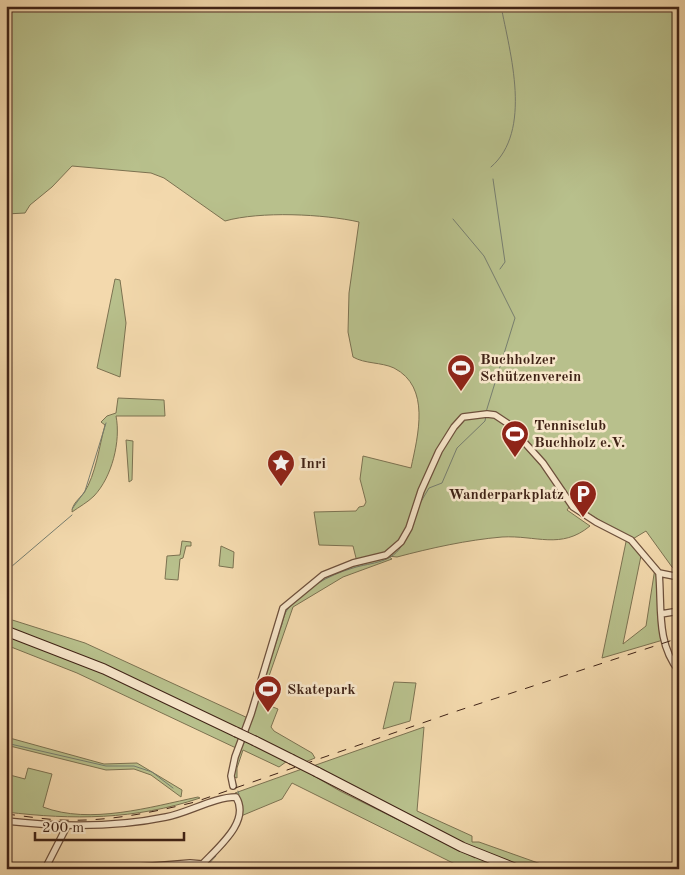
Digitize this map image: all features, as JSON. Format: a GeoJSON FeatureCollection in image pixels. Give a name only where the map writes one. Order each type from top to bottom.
{"type":"FeatureCollection","features":[{"type":"Feature","properties":{"kind":"main road"},"geometry":{"type":"LineString","coordinates":[[6,631],[104,669],[291,759],[476,854],[517,869]]}},
{"type":"Feature","properties":{"kind":"street"},"geometry":{"type":"LineString","coordinates":[[233,786],[232,776],[235,757],[250,719],[283,608],[323,575],[353,563],[386,555],[401,542],[409,528],[421,491],[454,426],[463,417],[486,414],[495,415],[512,427],[543,463],[567,500],[596,522],[631,540],[659,573],[664,645],[671,661],[679,671]]}},
{"type":"Feature","properties":{"kind":"street"},"geometry":{"type":"LineString","coordinates":[[659,573],[679,577]]}},
{"type":"Feature","properties":{"kind":"street"},"geometry":{"type":"LineString","coordinates":[[661,614],[679,610]]}},
{"type":"Feature","properties":{"kind":"street"},"geometry":{"type":"LineString","coordinates":[[6,821],[68,826],[110,825],[169,817],[236,797],[241,809],[240,817],[234,828],[200,867],[190,863],[115,869]]}},
{"type":"Feature","properties":{"kind":"street"},"geometry":{"type":"LineString","coordinates":[[45,869],[68,826]]}},
{"type":"Feature","properties":{"kind":"green space"},"geometry":{"type":"Polygon","coordinates":[[[6,6],[679,6],[679,572],[672,567],[646,531],[631,540],[642,551],[623,644],[646,626],[655,568],[659,573],[663,640],[602,658],[627,537],[575,505],[544,462],[511,428],[524,447],[548,473],[570,506],[567,510],[590,526],[569,538],[558,540],[502,537],[449,545],[397,557],[388,556],[392,559],[343,577],[293,607],[260,702],[278,709],[271,727],[274,731],[312,753],[315,758],[305,762],[294,756],[279,767],[243,750],[237,768],[237,778],[232,776],[236,748],[77,673],[6,645],[6,618],[85,643],[250,719],[284,609],[323,575],[357,562],[353,546],[319,545],[314,512],[356,511],[359,507],[364,506],[366,502],[360,479],[363,456],[411,468],[417,441],[419,413],[413,387],[406,376],[389,366],[353,357],[348,332],[349,293],[359,222],[328,217],[292,215],[256,216],[225,221],[164,178],[151,173],[72,166],[52,187],[30,205],[25,213],[6,214],[6,6]]]}},
{"type":"Feature","properties":{"kind":"green space"},"geometry":{"type":"Polygon","coordinates":[[[115,279],[120,280],[126,323],[120,377],[97,368],[115,279]]]}},
{"type":"Feature","properties":{"kind":"green space"},"geometry":{"type":"Polygon","coordinates":[[[118,398],[164,400],[165,416],[116,416],[116,447],[106,479],[94,496],[72,512],[74,504],[88,486],[94,469],[105,425],[101,422],[107,416],[116,413],[118,398]]]}},
{"type":"Feature","properties":{"kind":"green space"},"geometry":{"type":"Polygon","coordinates":[[[126,440],[133,441],[132,480],[129,482],[126,440]]]}},
{"type":"Feature","properties":{"kind":"green space"},"geometry":{"type":"Polygon","coordinates":[[[182,541],[191,542],[191,546],[186,546],[183,558],[180,559],[178,580],[165,579],[167,556],[180,555],[182,541]]]}},
{"type":"Feature","properties":{"kind":"green space"},"geometry":{"type":"Polygon","coordinates":[[[221,546],[234,552],[233,568],[219,566],[221,546]]]}},
{"type":"Feature","properties":{"kind":"green space"},"geometry":{"type":"Polygon","coordinates":[[[394,682],[416,683],[410,721],[383,729],[394,682]]]}},
{"type":"Feature","properties":{"kind":"green space"},"geometry":{"type":"Polygon","coordinates":[[[424,727],[417,811],[472,836],[472,842],[479,842],[555,869],[481,869],[474,867],[465,869],[292,783],[282,799],[241,816],[239,798],[235,793],[302,769],[340,791],[475,858],[477,851],[313,766],[424,727]]]}},
{"type":"Feature","properties":{"kind":"green space"},"geometry":{"type":"Polygon","coordinates":[[[6,737],[104,764],[137,763],[182,790],[181,797],[151,775],[134,769],[106,770],[6,745],[6,737]]]}},
{"type":"Feature","properties":{"kind":"green space"},"geometry":{"type":"Polygon","coordinates":[[[28,768],[52,774],[43,807],[61,812],[100,814],[120,812],[200,798],[152,811],[104,816],[55,816],[6,812],[6,774],[25,779],[28,768]]]}},
{"type":"Feature","properties":{"kind":"waterway"},"geometry":{"type":"LineString","coordinates":[[491,167],[504,152],[512,133],[515,113],[513,68],[501,6]]}},
{"type":"Feature","properties":{"kind":"waterway"},"geometry":{"type":"LineString","coordinates":[[493,179],[505,262],[500,269]]}},
{"type":"Feature","properties":{"kind":"waterway"},"geometry":{"type":"LineString","coordinates":[[453,219],[484,256],[515,318],[486,412]]}},
{"type":"Feature","properties":{"kind":"waterway"},"geometry":{"type":"LineString","coordinates":[[419,505],[429,488],[442,483],[457,448],[485,421],[486,416]]}},
{"type":"Feature","properties":{"kind":"waterway"},"geometry":{"type":"LineString","coordinates":[[72,509],[85,491],[106,423]]}},
{"type":"Feature","properties":{"kind":"waterway"},"geometry":{"type":"LineString","coordinates":[[11,567],[72,515]]}},
{"type":"Feature","properties":{"kind":"waterway"},"geometry":{"type":"LineString","coordinates":[[281,627],[287,611],[309,589],[344,571],[388,559],[399,550],[403,543]]}},
{"type":"Feature","properties":{"kind":"waterway"},"geometry":{"type":"LineString","coordinates":[[265,678],[279,633]]}},
{"type":"Feature","properties":{"kind":"waterway"},"geometry":{"type":"LineString","coordinates":[[240,751],[245,741]]}},
{"type":"Feature","properties":{"kind":"waterway"},"geometry":{"type":"LineString","coordinates":[[6,743],[106,766],[134,766],[152,772],[173,788]]}},
{"type":"Feature","properties":{"kind":"waterway"},"geometry":{"type":"LineString","coordinates":[[235,782],[237,786]]}},
{"type":"Feature","properties":{"kind":"waterway"},"geometry":{"type":"LineString","coordinates":[[218,853],[233,835],[240,821],[242,814],[240,798]]}},
{"type":"Feature","properties":{"kind":"waterway"},"geometry":{"type":"LineString","coordinates":[[204,869],[216,856]]}},
{"type":"Feature","properties":{"kind":"railway"},"geometry":{"type":"LineString","coordinates":[[6,814],[60,820],[94,820],[145,813],[195,802],[454,712],[679,638]]}},
{"type":"Feature","properties":{"kind":"place","name":"Buchholzer Schützenverein"},"geometry":{"type":"Point","coordinates":[461,392]}},
{"type":"Feature","properties":{"kind":"place","name":"Tennisclub Buchholz e.V."},"geometry":{"type":"Point","coordinates":[515,458]}},
{"type":"Feature","properties":{"kind":"place","name":"Inri"},"geometry":{"type":"Point","coordinates":[281,487]}},
{"type":"Feature","properties":{"kind":"place","name":"Wanderparkplatz"},"geometry":{"type":"Point","coordinates":[583,518]}},
{"type":"Feature","properties":{"kind":"place","name":"Skatepark"},"geometry":{"type":"Point","coordinates":[268,713]}}]}
